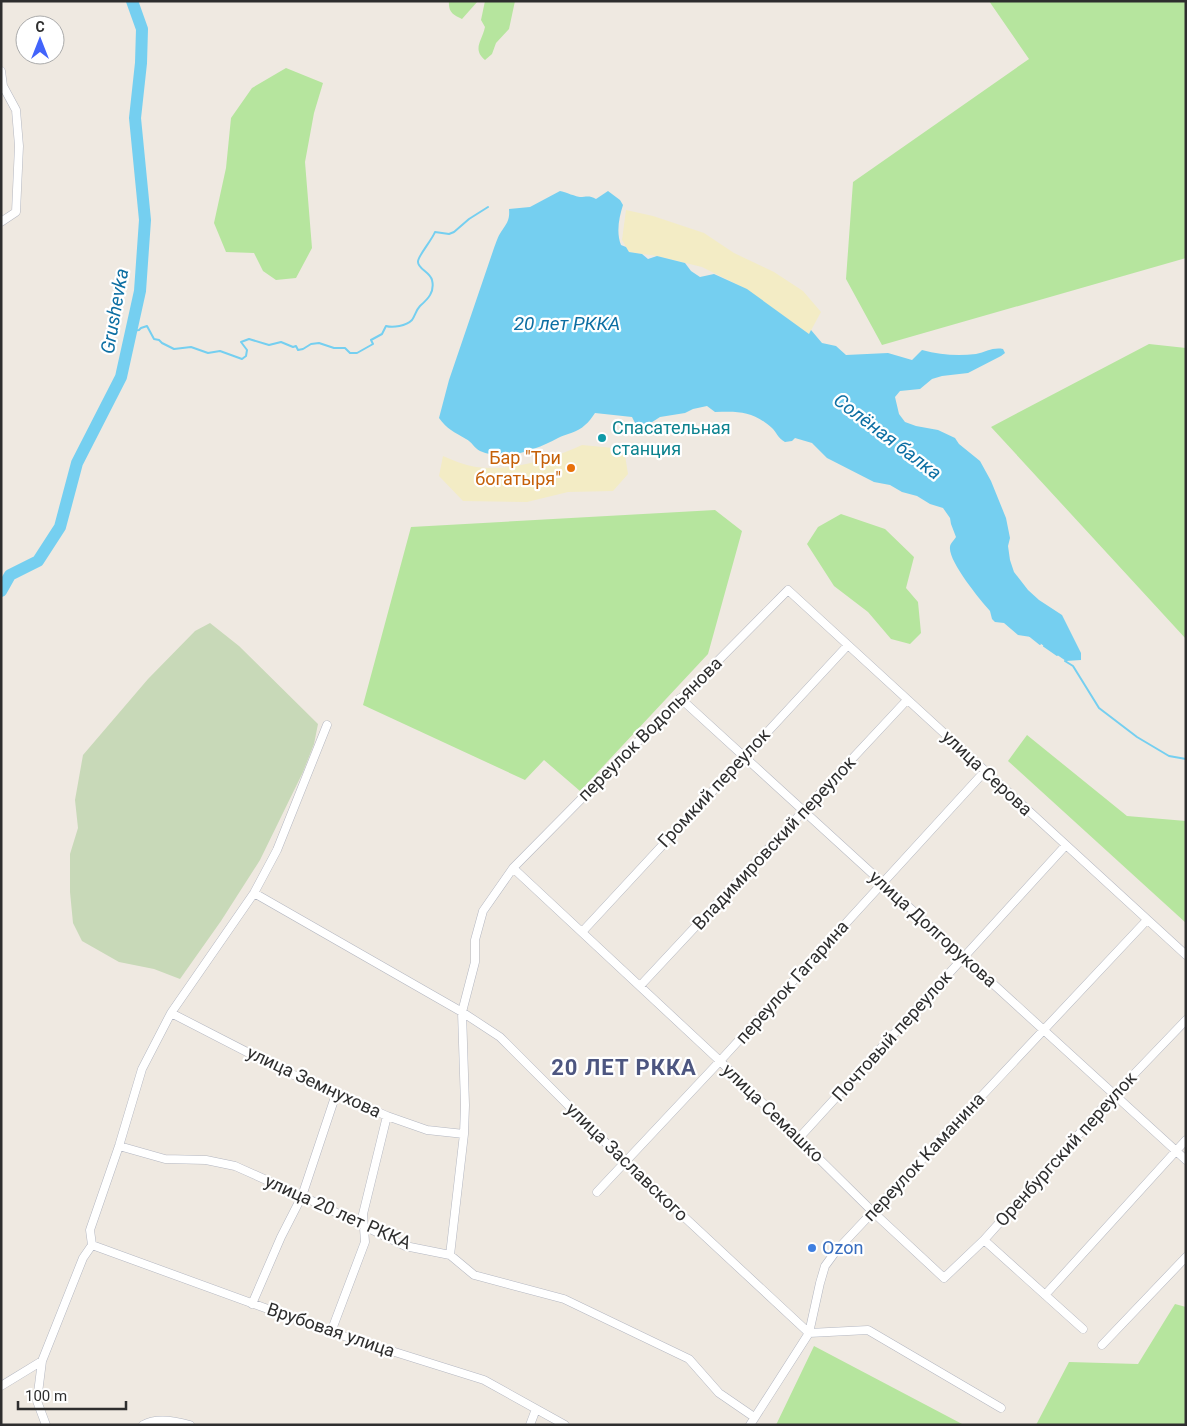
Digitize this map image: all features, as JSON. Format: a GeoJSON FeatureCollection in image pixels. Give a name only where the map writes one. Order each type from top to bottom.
{"type":"FeatureCollection","features":[{"type":"Feature","properties":{"kind":"street"},"geometry":{"type":"LineString","coordinates":[[1,71],[3,86],[16,110],[19,146],[16,212],[1,222]]}},
{"type":"Feature","properties":{"kind":"street","name":"улица Серова"},"geometry":{"type":"LineString","coordinates":[[788,590],[1186,956]]}},
{"type":"Feature","properties":{"kind":"street","name":"переулок Водопьянова"},"geometry":{"type":"LineString","coordinates":[[450,1255],[464,1134],[462,1012],[475,962],[475,940],[483,911],[513,868],[788,590]]}},
{"type":"Feature","properties":{"kind":"street","name":"Громкий переулок"},"geometry":{"type":"LineString","coordinates":[[582,932],[743,756],[848,645]]}},
{"type":"Feature","properties":{"kind":"street","name":"улица Долгорукова"},"geometry":{"type":"LineString","coordinates":[[680,698],[1186,1160]]}},
{"type":"Feature","properties":{"kind":"street","name":"Владимировский переулок"},"geometry":{"type":"LineString","coordinates":[[640,986],[907,700]]}},
{"type":"Feature","properties":{"kind":"street"},"geometry":{"type":"LineString","coordinates":[[46,1425],[37,1401],[42,1361],[83,1258],[92,1245],[90,1230],[119,1146],[142,1069],[171,1013],[254,893],[277,850],[327,725]]}},
{"type":"Feature","properties":{"kind":"street","name":"переулок Гагарина"},"geometry":{"type":"LineString","coordinates":[[597,1192],[624,1161],[720,1062],[984,771]]}},
{"type":"Feature","properties":{"kind":"street","name":"Почтовый переулок"},"geometry":{"type":"LineString","coordinates":[[798,1138],[1066,845]]}},
{"type":"Feature","properties":{"kind":"street","name":"улица Семашко"},"geometry":{"type":"LineString","coordinates":[[513,868],[720,1062],[873,1212],[944,1278]]}},
{"type":"Feature","properties":{"kind":"street","name":"улица Заславского"},"geometry":{"type":"LineString","coordinates":[[254,893],[462,1012],[500,1037],[624,1161],[809,1333]]}},
{"type":"Feature","properties":{"kind":"street","name":"переулок Каманина"},"geometry":{"type":"LineString","coordinates":[[750,1425],[809,1333],[825,1266],[836,1251],[1147,920]]}},
{"type":"Feature","properties":{"kind":"street","name":"улица Земнухова"},"geometry":{"type":"LineString","coordinates":[[171,1013],[280,1069],[387,1116],[427,1130],[464,1134]]}},
{"type":"Feature","properties":{"kind":"street","name":"Оренбургский переулок"},"geometry":{"type":"LineString","coordinates":[[944,1278],[984,1240],[1114,1096],[1186,1020]]}},
{"type":"Feature","properties":{"kind":"street"},"geometry":{"type":"LineString","coordinates":[[252,1304],[280,1236],[302,1196],[336,1094]]}},
{"type":"Feature","properties":{"kind":"street"},"geometry":{"type":"LineString","coordinates":[[331,1332],[365,1242],[363,1214],[387,1116]]}},
{"type":"Feature","properties":{"kind":"street"},"geometry":{"type":"LineString","coordinates":[[1044,1295],[1186,1140]]}},
{"type":"Feature","properties":{"kind":"street","name":"улица 20 лет РККА"},"geometry":{"type":"LineString","coordinates":[[119,1146],[165,1159],[206,1160],[235,1166],[405,1246],[450,1255],[474,1275],[564,1299],[689,1359],[719,1392],[754,1417]]}},
{"type":"Feature","properties":{"kind":"street"},"geometry":{"type":"LineString","coordinates":[[984,1240],[1083,1329]]}},
{"type":"Feature","properties":{"kind":"street","name":"Врубовая улица"},"geometry":{"type":"LineString","coordinates":[[92,1245],[331,1332],[484,1380],[565,1425]]}},
{"type":"Feature","properties":{"kind":"street"},"geometry":{"type":"LineString","coordinates":[[1102,1345],[1186,1257]]}},
{"type":"Feature","properties":{"kind":"street"},"geometry":{"type":"LineString","coordinates":[[809,1333],[868,1330],[1001,1408]]}},
{"type":"Feature","properties":{"kind":"street"},"geometry":{"type":"LineString","coordinates":[[1,1386],[42,1361]]}},
{"type":"Feature","properties":{"kind":"street"},"geometry":{"type":"LineString","coordinates":[[530,1425],[536,1410]]}},
{"type":"Feature","properties":{"kind":"street"},"geometry":{"type":"LineString","coordinates":[[143,1425],[148,1422],[174,1420],[190,1425]]}},
{"type":"Feature","properties":{"kind":"green space"},"geometry":{"type":"Polygon","coordinates":[[[449,1],[478,1],[462,19],[452,13],[449,8],[449,1]]]}},
{"type":"Feature","properties":{"kind":"green space"},"geometry":{"type":"Polygon","coordinates":[[[485,1],[515,1],[509,29],[496,43],[492,54],[485,60],[478,48],[485,27],[481,20],[485,1]]]}},
{"type":"Feature","properties":{"kind":"green space"},"geometry":{"type":"Polygon","coordinates":[[[989,1],[1186,1],[1186,258],[882,345],[846,279],[853,182],[1029,59],[989,1]]]}},
{"type":"Feature","properties":{"kind":"green space"},"geometry":{"type":"Polygon","coordinates":[[[286,68],[323,83],[314,113],[305,162],[312,248],[296,278],[276,280],[263,271],[254,253],[226,252],[214,223],[226,168],[231,118],[252,88],[286,68]]]}},
{"type":"Feature","properties":{"kind":"green space"},"geometry":{"type":"Polygon","coordinates":[[[1149,344],[1186,348],[1186,639],[991,427],[1149,344]]]}},
{"type":"Feature","properties":{"kind":"green space"},"geometry":{"type":"Polygon","coordinates":[[[715,510],[742,531],[708,654],[580,791],[544,760],[525,780],[363,705],[411,527],[715,510]]]}},
{"type":"Feature","properties":{"kind":"green space"},"geometry":{"type":"Polygon","coordinates":[[[841,514],[885,529],[914,557],[906,588],[918,602],[921,633],[910,644],[891,639],[868,612],[834,586],[807,544],[818,527],[841,514]]]}},
{"type":"Feature","properties":{"kind":"green space"},"geometry":{"type":"Polygon","coordinates":[[[210,623],[239,646],[318,724],[314,744],[303,772],[260,860],[221,921],[180,979],[154,969],[119,962],[82,941],[73,923],[70,892],[70,854],[78,828],[75,800],[83,755],[148,679],[195,631],[210,623]]]}},
{"type":"Feature","properties":{"kind":"green space"},"geometry":{"type":"Polygon","coordinates":[[[1027,735],[1127,816],[1186,821],[1186,923],[1008,761],[1027,735]]]}},
{"type":"Feature","properties":{"kind":"green space"},"geometry":{"type":"Polygon","coordinates":[[[1175,1304],[1186,1307],[1186,1425],[1036,1425],[1069,1362],[1138,1364],[1175,1304]]]}},
{"type":"Feature","properties":{"kind":"green space"},"geometry":{"type":"Polygon","coordinates":[[[814,1346],[964,1425],[776,1425],[814,1346]]]}},
{"type":"Feature","properties":{"kind":"sand"},"geometry":{"type":"Polygon","coordinates":[[[626,210],[653,216],[704,233],[734,253],[774,272],[803,291],[821,312],[809,334],[746,289],[702,267],[657,256],[629,252],[622,240],[626,210]]]}},
{"type":"Feature","properties":{"kind":"sand"},"geometry":{"type":"Polygon","coordinates":[[[582,445],[624,449],[628,474],[613,491],[568,492],[527,502],[463,501],[439,476],[443,456],[476,467],[503,468],[544,459],[582,445]]]}},
{"type":"Feature","properties":{"kind":"water","name":"20 лет РККА"},"geometry":{"type":"Polygon","coordinates":[[[560,191],[578,197],[596,199],[608,191],[620,200],[623,205],[618,230],[621,245],[626,247],[629,252],[642,254],[648,259],[657,256],[685,263],[691,271],[700,277],[714,274],[747,289],[809,334],[811,330],[822,343],[836,346],[846,355],[888,353],[912,360],[922,350],[962,355],[1003,349],[1005,353],[1001,356],[968,373],[942,376],[932,379],[920,389],[900,391],[895,397],[899,414],[905,422],[938,430],[955,438],[959,444],[980,461],[991,481],[1006,518],[1010,538],[1008,546],[1010,560],[1014,572],[1028,590],[1039,600],[1062,615],[1081,653],[1081,660],[1066,661],[1031,637],[1018,635],[1004,623],[995,622],[992,619],[990,611],[959,571],[954,561],[950,547],[956,537],[950,518],[943,508],[930,504],[917,496],[902,492],[890,485],[874,482],[827,458],[812,443],[795,438],[792,441],[785,442],[765,422],[752,415],[739,412],[715,412],[707,406],[685,413],[660,417],[646,426],[643,431],[637,427],[632,417],[595,413],[586,424],[575,431],[540,447],[510,455],[490,454],[480,451],[468,440],[448,428],[439,418],[449,380],[494,248],[499,235],[508,221],[509,209],[530,207],[560,191]]]}},
{"type":"Feature","properties":{"kind":"waterway","name":"Grushevka"},"geometry":{"type":"LineString","coordinates":[[1,591],[10,575],[38,561],[60,527],[77,463],[121,377],[140,291],[145,220],[135,118],[141,63],[142,29],[132,1]]}},
{"type":"Feature","properties":{"kind":"waterway","name":"Солёная балка"},"geometry":{"type":"LineString","coordinates":[[131,331],[147,326],[154,339],[174,349],[191,347],[208,353],[220,351],[242,359],[246,356],[247,350],[241,342],[249,339],[269,345],[281,342],[293,347],[296,346],[298,350],[311,344],[319,343],[334,348],[345,348],[350,353],[357,353],[373,344],[371,340],[382,334],[386,326],[399,326],[409,322],[430,295],[433,288],[431,277],[420,267],[418,260],[435,232],[449,234],[454,232],[469,219],[488,207]]}},
{"type":"Feature","properties":{"kind":"waterway","name":"Солёная балка"},"geometry":{"type":"LineString","coordinates":[[1030,636],[1040,644]]}},
{"type":"Feature","properties":{"kind":"waterway","name":"Солёная балка"},"geometry":{"type":"LineString","coordinates":[[1044,646],[1057,655]]}},
{"type":"Feature","properties":{"kind":"waterway","name":"Солёная балка"},"geometry":{"type":"LineString","coordinates":[[1065,661],[1073,666],[1099,708],[1137,737],[1169,756],[1186,759]]}},
{"type":"Feature","properties":{"kind":"place","name":"Спасательная станция"},"geometry":{"type":"Point","coordinates":[602,438]}},
{"type":"Feature","properties":{"kind":"place","name":"Бар \"Три богатыря\""},"geometry":{"type":"Point","coordinates":[571,468]}},
{"type":"Feature","properties":{"kind":"place","name":"Ozon"},"geometry":{"type":"Point","coordinates":[812,1248]}},
{"type":"Feature","properties":{"kind":"district","name":"20 ЛЕТ РККА"},"geometry":{"type":"Point","coordinates":[624,1067]}}]}
